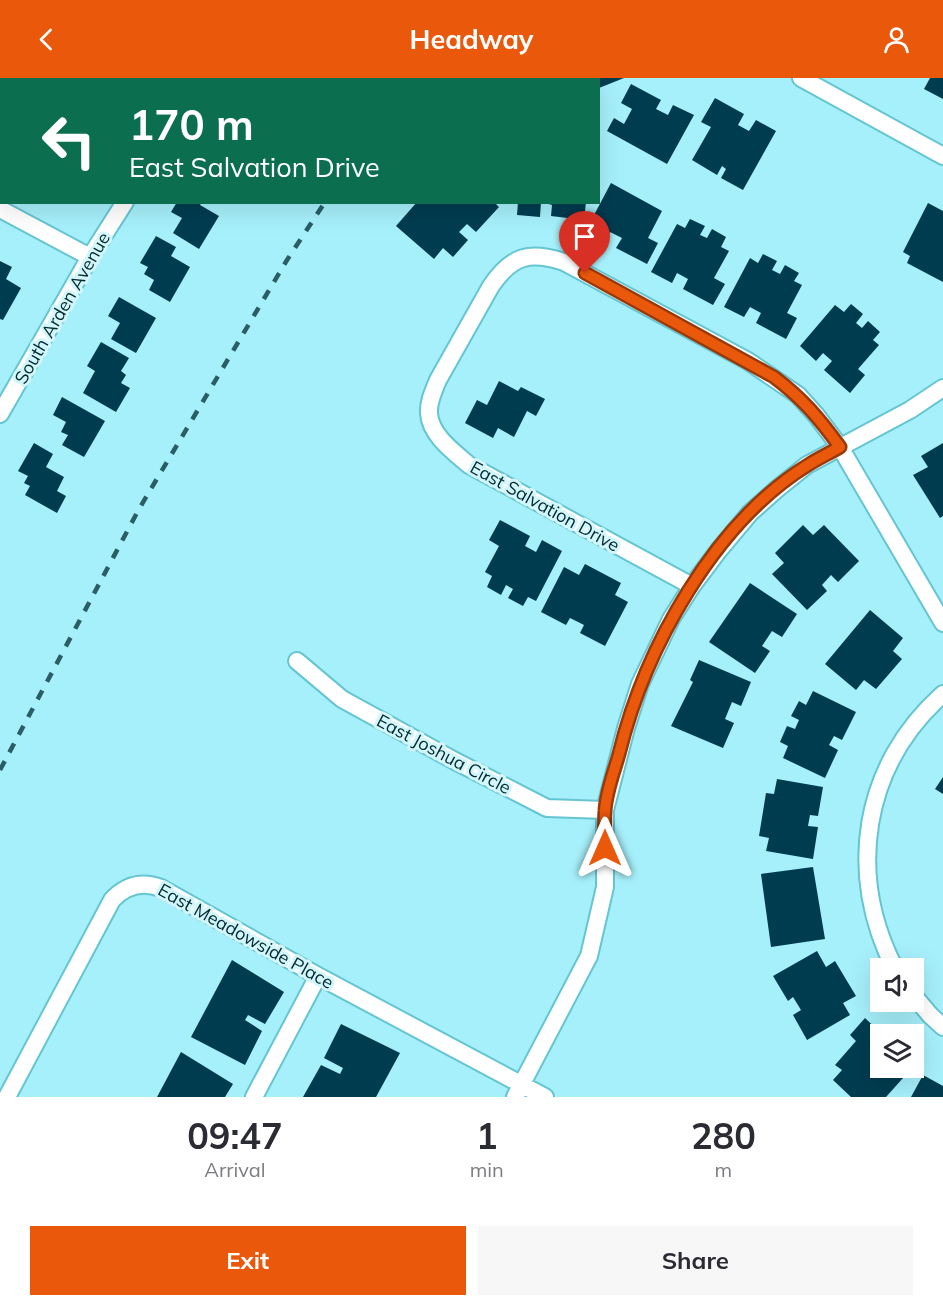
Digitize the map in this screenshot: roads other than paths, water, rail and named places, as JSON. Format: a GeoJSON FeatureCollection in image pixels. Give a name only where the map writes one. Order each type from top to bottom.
{"type":"FeatureCollection","features":[{"type":"Feature","properties":{"kind":"street"},"geometry":{"type":"LineString","coordinates":[[801,78],[943,156]]}},
{"type":"Feature","properties":{"kind":"street","name":"South Arden Avenue"},"geometry":{"type":"LineString","coordinates":[[0,414],[90,257],[124,204]]}},
{"type":"Feature","properties":{"kind":"street"},"geometry":{"type":"LineString","coordinates":[[0,209],[90,257]]}},
{"type":"Feature","properties":{"kind":"street","name":"East Salvation Drive"},"geometry":{"type":"LineString","coordinates":[[692,586],[469,465],[437,435],[429,414],[431,397],[438,381],[501,272],[516,260],[531,255],[546,256],[564,262],[774,377],[798,395],[840,447],[943,623]]}},
{"type":"Feature","properties":{"kind":"street"},"geometry":{"type":"LineString","coordinates":[[518,1090],[589,956],[604,886],[605,810],[640,684],[671,619],[719,550],[750,513],[777,489],[807,465],[910,410],[943,388]]}},
{"type":"Feature","properties":{"kind":"street","name":"East Joshua Circle"},"geometry":{"type":"LineString","coordinates":[[297,661],[342,699],[547,808],[605,810]]}},
{"type":"Feature","properties":{"kind":"street"},"geometry":{"type":"LineString","coordinates":[[891,958],[880,935],[871,903],[866,855],[869,831],[880,784],[889,762],[914,723],[943,694]]}},
{"type":"Feature","properties":{"kind":"street","name":"East Meadowside Place"},"geometry":{"type":"LineString","coordinates":[[8,1097],[112,900],[131,886],[149,883],[518,1090],[545,1097]]}},
{"type":"Feature","properties":{"kind":"street"},"geometry":{"type":"LineString","coordinates":[[254,1097],[318,976]]}},
{"type":"Feature","properties":{"kind":"street"},"geometry":{"type":"LineString","coordinates":[[924,1008],[943,1027]]}},
{"type":"Feature","properties":{"kind":"railway"},"geometry":{"type":"LineString","coordinates":[[0,770],[139,509],[287,260],[324,204]]}}]}
